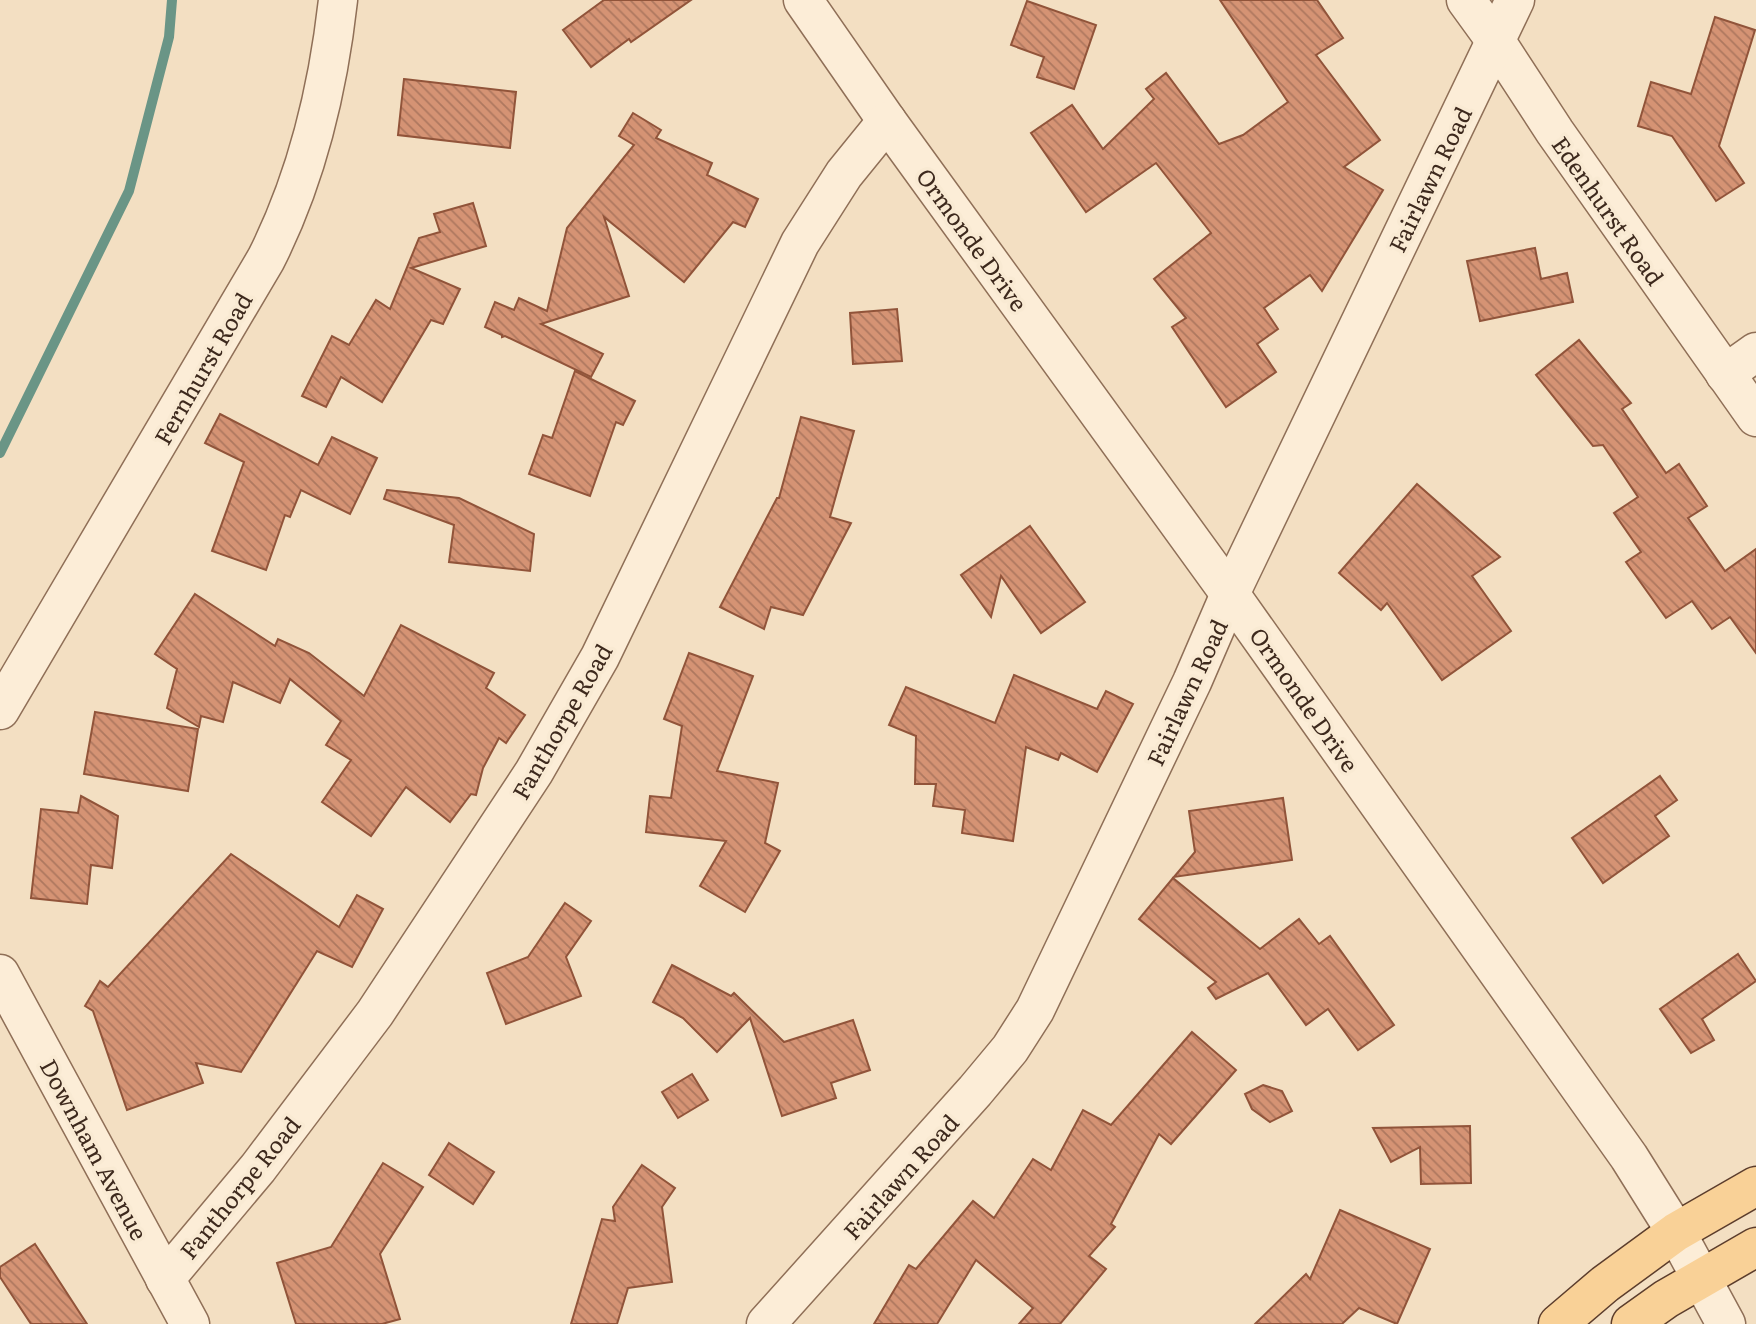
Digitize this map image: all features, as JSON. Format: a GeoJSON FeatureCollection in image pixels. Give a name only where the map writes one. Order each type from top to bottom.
{"type":"FeatureCollection","features":[{"type":"Feature","properties":{"kind":"main road"},"geometry":{"type":"LineString","coordinates":[[1558,1324],[1605,1284],[1676,1232],[1756,1186]]}},
{"type":"Feature","properties":{"kind":"main road"},"geometry":{"type":"LineString","coordinates":[[1631,1324],[1700,1278],[1756,1247]]}},
{"type":"Feature","properties":{"kind":"street","name":"Fernhurst Road"},"geometry":{"type":"LineString","coordinates":[[0,710],[260,270],[282,226],[295,196],[318,115],[338,0]]}},
{"type":"Feature","properties":{"kind":"street","name":"Ormonde Drive"},"geometry":{"type":"LineString","coordinates":[[803,0],[887,121],[1230,594],[1608,1127],[1676,1232],[1726,1324]]}},
{"type":"Feature","properties":{"kind":"street","name":"Edenhurst Road"},"geometry":{"type":"LineString","coordinates":[[1466,0],[1555,132],[1756,417]]}},
{"type":"Feature","properties":{"kind":"street","name":"Fairlawn Road"},"geometry":{"type":"LineString","coordinates":[[766,1324],[975,1091],[1010,1049],[1035,1010],[1169,730],[1230,594],[1516,0]]}},
{"type":"Feature","properties":{"kind":"street","name":"Fanthorpe Road"},"geometry":{"type":"LineString","coordinates":[[165,1279],[258,1168],[374,1013],[534,772],[600,657],[800,243],[844,174],[887,121]]}},
{"type":"Feature","properties":{"kind":"street"},"geometry":{"type":"LineString","coordinates":[[1725,374],[1756,352]]}},
{"type":"Feature","properties":{"kind":"street","name":"Downham Avenue"},"geometry":{"type":"LineString","coordinates":[[0,974],[190,1324]]}},
{"type":"Feature","properties":{"kind":"building"},"geometry":{"type":"Polygon","coordinates":[[[604,0],[691,0],[631,42],[629,39],[591,67],[563,30],[604,0]]]}},
{"type":"Feature","properties":{"kind":"building"},"geometry":{"type":"Polygon","coordinates":[[[1220,0],[1317,0],[1343,38],[1316,55],[1380,140],[1344,167],[1383,190],[1322,291],[1310,275],[1264,308],[1278,329],[1257,344],[1276,372],[1226,407],[1172,327],[1186,318],[1154,279],[1211,233],[1156,163],[1086,212],[1031,133],[1072,105],[1103,149],[1154,99],[1146,89],[1166,73],[1219,144],[1243,135],[1288,102],[1220,0]]]}},
{"type":"Feature","properties":{"kind":"building"},"geometry":{"type":"Polygon","coordinates":[[[1027,1],[1096,25],[1074,89],[1037,77],[1044,57],[1011,45],[1027,1]]]}},
{"type":"Feature","properties":{"kind":"building"},"geometry":{"type":"Polygon","coordinates":[[[1715,17],[1755,30],[1719,146],[1744,183],[1716,201],[1672,136],[1638,126],[1651,82],[1691,94],[1715,17]]]}},
{"type":"Feature","properties":{"kind":"building"},"geometry":{"type":"Polygon","coordinates":[[[404,79],[516,92],[510,148],[398,135],[404,79]]]}},
{"type":"Feature","properties":{"kind":"building"},"geometry":{"type":"Polygon","coordinates":[[[633,113],[661,130],[656,138],[712,163],[707,175],[758,199],[745,227],[733,222],[684,282],[604,217],[629,296],[541,324],[603,354],[591,377],[485,327],[495,302],[514,310],[519,298],[547,311],[567,228],[634,145],[619,136],[633,113]]]}},
{"type":"Feature","properties":{"kind":"building"},"geometry":{"type":"Polygon","coordinates":[[[473,203],[486,246],[411,268],[460,289],[443,324],[431,320],[382,402],[341,377],[326,407],[302,396],[332,336],[349,345],[376,300],[390,309],[419,238],[440,232],[434,214],[473,203]]]}},
{"type":"Feature","properties":{"kind":"building"},"geometry":{"type":"Polygon","coordinates":[[[1535,248],[1541,279],[1567,273],[1573,302],[1480,321],[1467,261],[1535,248]]]}},
{"type":"Feature","properties":{"kind":"building"},"geometry":{"type":"Polygon","coordinates":[[[897,309],[902,361],[853,364],[850,313],[897,309]]]}},
{"type":"Feature","properties":{"kind":"building"},"geometry":{"type":"Polygon","coordinates":[[[1579,340],[1631,403],[1622,409],[1666,473],[1679,464],[1707,506],[1688,518],[1725,571],[1756,549],[1756,653],[1730,617],[1712,629],[1692,601],[1666,618],[1626,562],[1641,552],[1614,513],[1638,497],[1603,445],[1593,446],[1536,375],[1579,340]]]}},
{"type":"Feature","properties":{"kind":"building"},"geometry":{"type":"Polygon","coordinates":[[[575,371],[635,401],[623,425],[616,422],[590,496],[529,474],[543,435],[552,438],[575,371]]]}},
{"type":"Feature","properties":{"kind":"building"},"geometry":{"type":"Polygon","coordinates":[[[220,414],[318,465],[332,437],[377,458],[350,514],[301,490],[290,517],[285,515],[266,570],[212,551],[244,462],[205,443],[220,414]]]}},
{"type":"Feature","properties":{"kind":"building"},"geometry":{"type":"Polygon","coordinates":[[[801,417],[854,431],[830,517],[851,523],[803,615],[771,607],[764,629],[720,607],[779,498],[801,417]]]}},
{"type":"Feature","properties":{"kind":"building"},"geometry":{"type":"Polygon","coordinates":[[[1417,484],[1500,557],[1472,576],[1511,631],[1442,680],[1387,603],[1381,610],[1339,573],[1417,484]]]}},
{"type":"Feature","properties":{"kind":"building"},"geometry":{"type":"Polygon","coordinates":[[[387,490],[459,498],[534,534],[530,571],[449,562],[454,525],[384,499],[387,490]]]}},
{"type":"Feature","properties":{"kind":"building"},"geometry":{"type":"Polygon","coordinates":[[[1030,526],[1085,602],[1041,633],[1001,576],[991,617],[961,575],[1030,526]]]}},
{"type":"Feature","properties":{"kind":"building"},"geometry":{"type":"Polygon","coordinates":[[[195,594],[275,646],[278,639],[309,653],[364,696],[401,625],[494,673],[486,688],[525,715],[506,743],[499,738],[483,768],[476,795],[471,794],[450,822],[406,787],[371,836],[322,802],[351,760],[326,745],[341,721],[290,679],[280,703],[233,682],[223,722],[201,716],[199,727],[167,708],[177,669],[155,654],[195,594]]]}},
{"type":"Feature","properties":{"kind":"building"},"geometry":{"type":"Polygon","coordinates":[[[689,653],[753,676],[717,771],[778,783],[765,843],[780,851],[745,912],[700,886],[726,841],[646,832],[650,796],[671,798],[682,726],[664,719],[689,653]]]}},
{"type":"Feature","properties":{"kind":"building"},"geometry":{"type":"Polygon","coordinates":[[[1014,675],[1097,709],[1106,691],[1133,704],[1097,772],[1061,753],[1058,760],[1026,747],[1013,841],[962,833],[965,810],[933,806],[936,784],[915,784],[916,736],[889,725],[906,687],[995,723],[1014,675]]]}},
{"type":"Feature","properties":{"kind":"building"},"geometry":{"type":"Polygon","coordinates":[[[95,712],[198,729],[188,791],[84,774],[95,712]]]}},
{"type":"Feature","properties":{"kind":"building"},"geometry":{"type":"Polygon","coordinates":[[[1660,776],[1677,800],[1655,816],[1669,836],[1603,883],[1572,838],[1660,776]]]}},
{"type":"Feature","properties":{"kind":"building"},"geometry":{"type":"Polygon","coordinates":[[[81,796],[118,816],[112,868],[91,865],[87,904],[31,898],[41,809],[78,813],[81,796]]]}},
{"type":"Feature","properties":{"kind":"building"},"geometry":{"type":"Polygon","coordinates":[[[1283,798],[1292,860],[1174,877],[1195,852],[1189,811],[1283,798]]]}},
{"type":"Feature","properties":{"kind":"building"},"geometry":{"type":"Polygon","coordinates":[[[231,854],[339,927],[357,895],[383,909],[352,967],[317,951],[241,1072],[196,1063],[203,1083],[127,1110],[93,1011],[85,1006],[100,981],[108,987],[231,854]]]}},
{"type":"Feature","properties":{"kind":"building"},"geometry":{"type":"Polygon","coordinates":[[[1173,878],[1260,949],[1299,919],[1319,944],[1330,936],[1394,1025],[1358,1050],[1328,1009],[1306,1025],[1268,973],[1216,999],[1208,988],[1216,982],[1139,919],[1173,878]]]}},
{"type":"Feature","properties":{"kind":"building"},"geometry":{"type":"Polygon","coordinates":[[[565,903],[591,921],[566,957],[581,996],[506,1024],[487,973],[528,957],[565,903]]]}},
{"type":"Feature","properties":{"kind":"building"},"geometry":{"type":"Polygon","coordinates":[[[1738,954],[1756,981],[1702,1019],[1714,1040],[1691,1053],[1660,1009],[1738,954]]]}},
{"type":"Feature","properties":{"kind":"building"},"geometry":{"type":"Polygon","coordinates":[[[672,965],[731,996],[734,993],[784,1042],[853,1020],[870,1070],[831,1083],[836,1098],[782,1116],[750,1018],[717,1052],[683,1018],[653,1002],[672,965]]]}},
{"type":"Feature","properties":{"kind":"building"},"geometry":{"type":"Polygon","coordinates":[[[1192,1032],[1236,1070],[1171,1144],[1159,1134],[1111,1224],[1115,1227],[1089,1256],[1106,1269],[1060,1324],[1019,1324],[1033,1308],[976,1260],[937,1324],[874,1324],[909,1265],[916,1269],[973,1201],[994,1218],[1033,1159],[1051,1170],[1083,1110],[1111,1125],[1192,1032]]]}},
{"type":"Feature","properties":{"kind":"building"},"geometry":{"type":"Polygon","coordinates":[[[692,1074],[708,1100],[678,1118],[662,1092],[692,1074]]]}},
{"type":"Feature","properties":{"kind":"building"},"geometry":{"type":"Polygon","coordinates":[[[1263,1085],[1282,1091],[1292,1111],[1270,1122],[1252,1109],[1245,1094],[1263,1085]]]}},
{"type":"Feature","properties":{"kind":"building"},"geometry":{"type":"Polygon","coordinates":[[[1470,1126],[1471,1183],[1421,1184],[1420,1147],[1391,1162],[1373,1128],[1470,1126]]]}},
{"type":"Feature","properties":{"kind":"building"},"geometry":{"type":"Polygon","coordinates":[[[449,1143],[494,1172],[473,1204],[429,1175],[449,1143]]]}},
{"type":"Feature","properties":{"kind":"building"},"geometry":{"type":"Polygon","coordinates":[[[383,1163],[423,1187],[380,1254],[400,1319],[382,1324],[296,1324],[277,1263],[331,1247],[383,1163]]]}},
{"type":"Feature","properties":{"kind":"building"},"geometry":{"type":"Polygon","coordinates":[[[642,1165],[675,1188],[662,1207],[672,1282],[628,1288],[617,1324],[571,1324],[602,1219],[615,1221],[613,1207],[642,1165]]]}},
{"type":"Feature","properties":{"kind":"building"},"geometry":{"type":"Polygon","coordinates":[[[1340,1210],[1430,1249],[1397,1324],[1359,1308],[1342,1324],[1255,1324],[1306,1274],[1310,1279],[1340,1210]]]}},
{"type":"Feature","properties":{"kind":"building"},"geometry":{"type":"Polygon","coordinates":[[[35,1244],[87,1324],[31,1324],[0,1277],[0,1267],[35,1244]]]}},
{"type":"Feature","properties":{"kind":"waterway"},"geometry":{"type":"LineString","coordinates":[[0,453],[129,191],[169,37],[172,0]]}}]}
